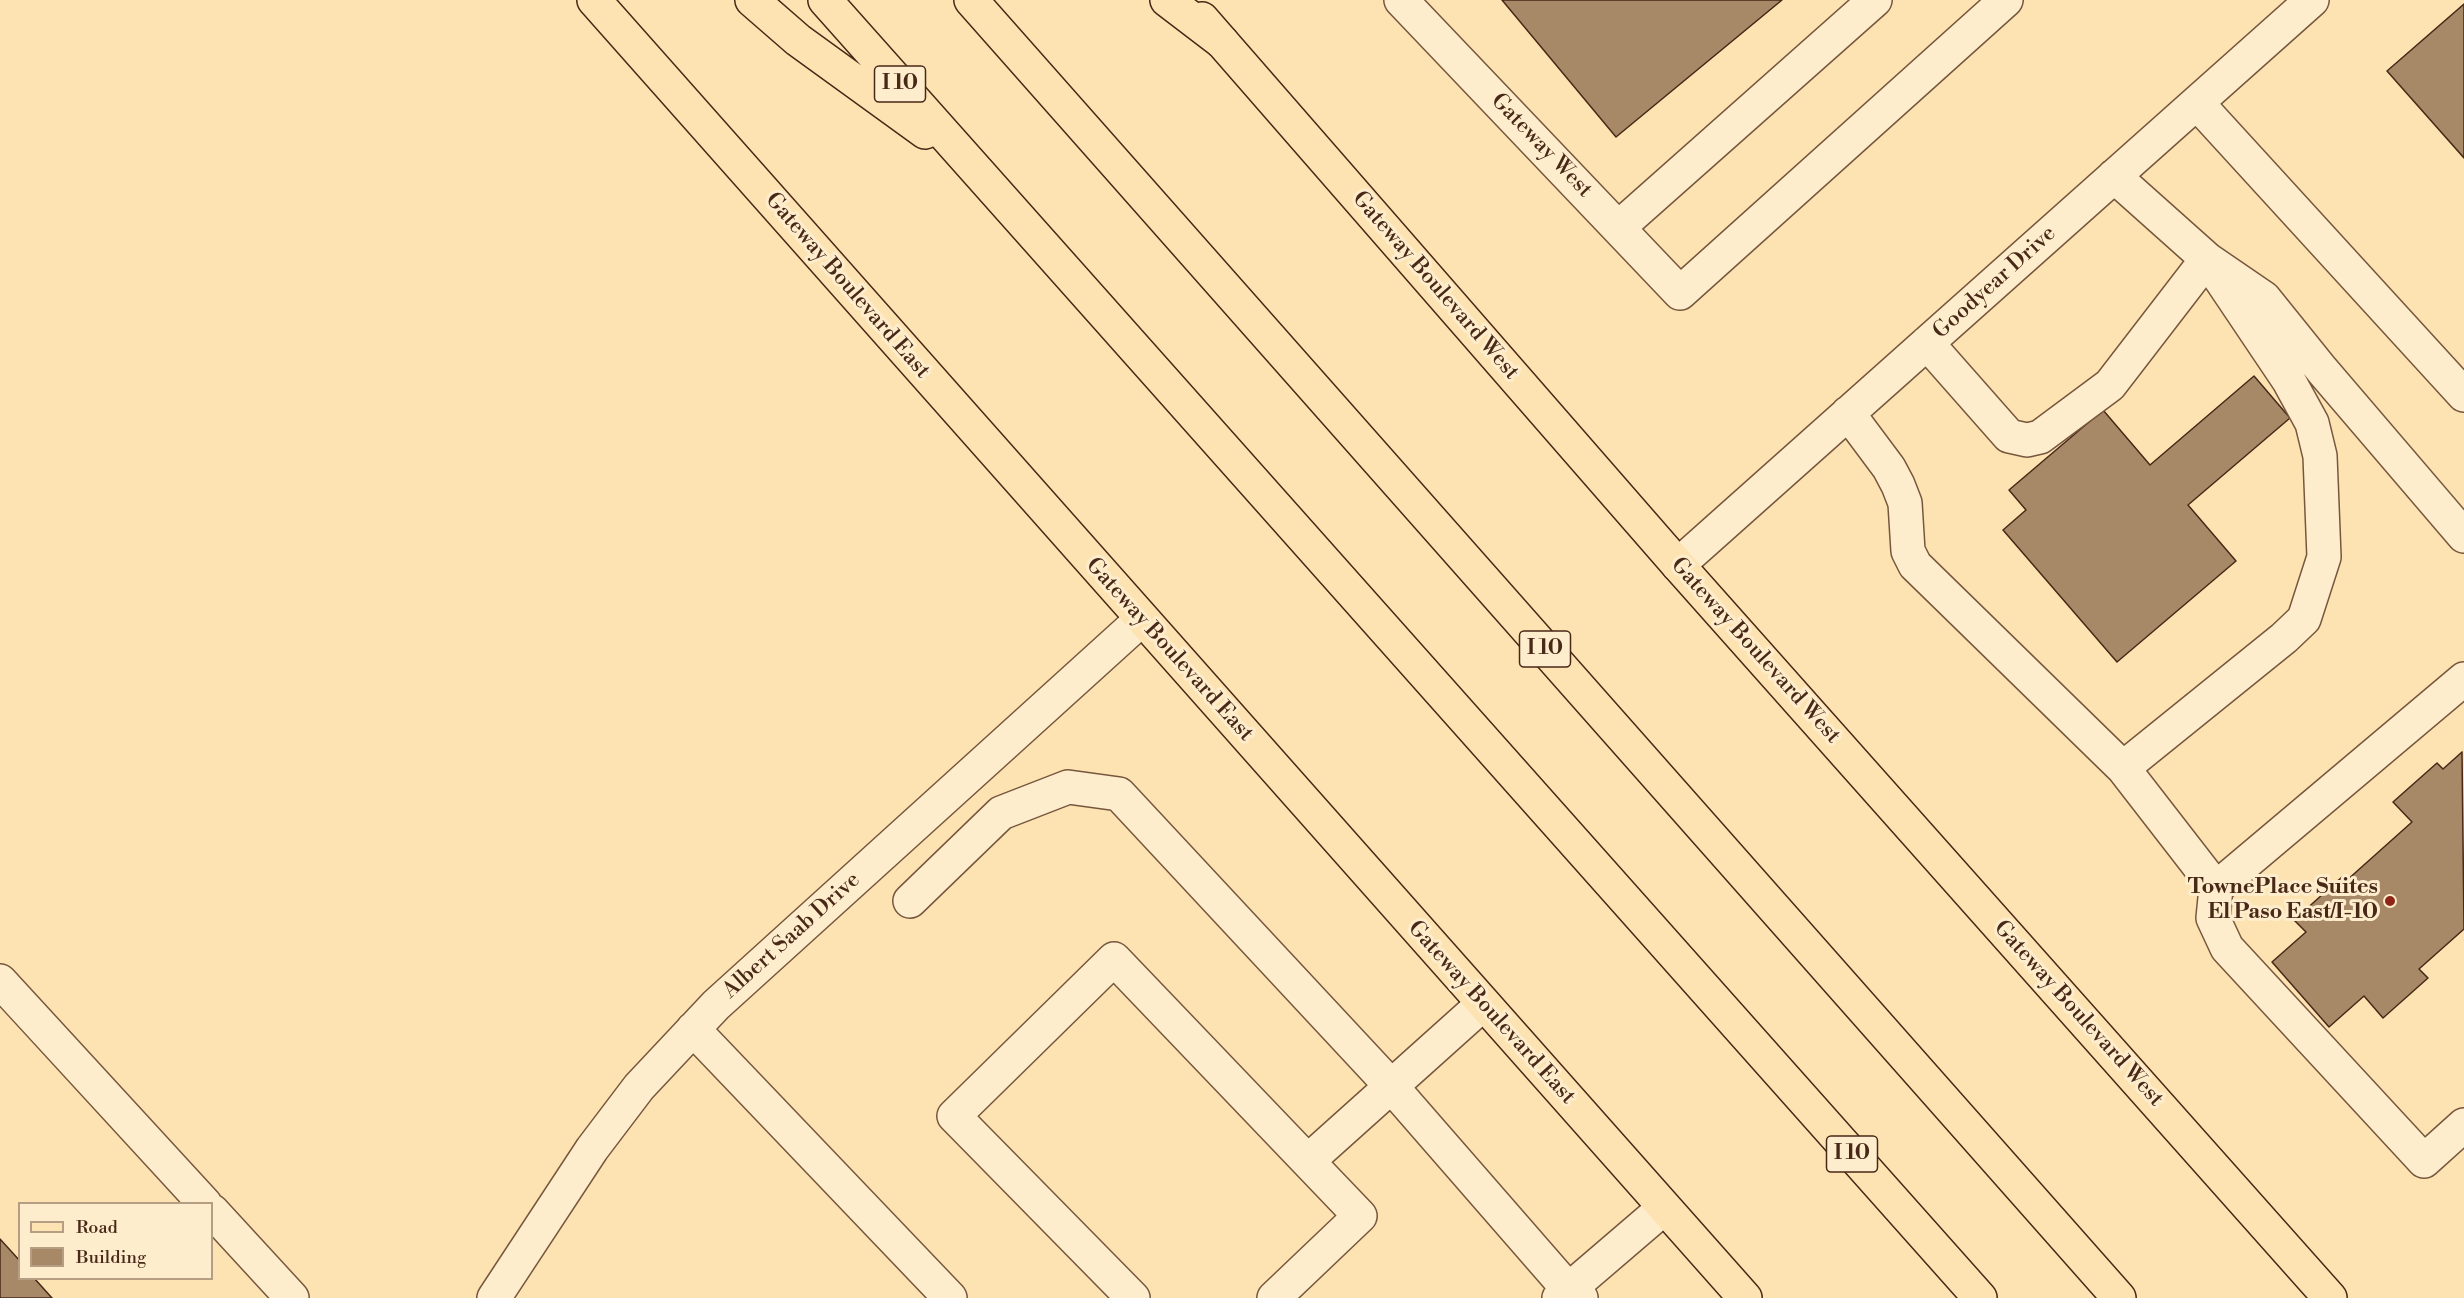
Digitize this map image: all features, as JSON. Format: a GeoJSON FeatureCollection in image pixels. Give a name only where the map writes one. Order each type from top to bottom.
{"type":"FeatureCollection","features":[{"type":"Feature","properties":{"kind":"main road","name":"Gateway Boulevard East"},"geometry":{"type":"LineString","coordinates":[[594,0],[1745,1298]]}},
{"type":"Feature","properties":{"kind":"main road"},"geometry":{"type":"LineString","coordinates":[[752,0],[798,40],[976,169]]}},
{"type":"Feature","properties":{"kind":"main road","name":"I 10"},"geometry":{"type":"LineString","coordinates":[[825,0],[1980,1298]]}},
{"type":"Feature","properties":{"kind":"main road","name":"I 10"},"geometry":{"type":"LineString","coordinates":[[971,0],[2120,1298]]}},
{"type":"Feature","properties":{"kind":"main road"},"geometry":{"type":"LineString","coordinates":[[1167,0],[1222,42]]}},
{"type":"Feature","properties":{"kind":"main road","name":"Gateway Boulevard West"},"geometry":{"type":"LineString","coordinates":[[1185,0],[1678,565],[2330,1298]]}},
{"type":"Feature","properties":{"kind":"street","name":"Gateway West"},"geometry":{"type":"LineString","coordinates":[[1401,0],[1680,293],[2006,0]]}},
{"type":"Feature","properties":{"kind":"street"},"geometry":{"type":"LineString","coordinates":[[1618,228],[1875,0]]}},
{"type":"Feature","properties":{"kind":"street","name":"Goodyear Drive"},"geometry":{"type":"LineString","coordinates":[[1678,565],[2312,0]]}},
{"type":"Feature","properties":{"kind":"street"},"geometry":{"type":"LineString","coordinates":[[2197,103],[2464,395]]}},
{"type":"Feature","properties":{"kind":"street"},"geometry":{"type":"LineString","coordinates":[[2114,176],[2207,259],[2264,298],[2322,370],[2464,536]]}},
{"type":"Feature","properties":{"kind":"street"},"geometry":{"type":"LineString","coordinates":[[1927,343],[2009,436],[2027,440],[2040,437],[2110,385],[2207,259]]}},
{"type":"Feature","properties":{"kind":"street"},"geometry":{"type":"LineString","coordinates":[[2123,768],[2284,638],[2304,618],[2324,557],[2320,456],[2312,423],[2289,381],[2207,259]]}},
{"type":"Feature","properties":{"kind":"street"},"geometry":{"type":"LineString","coordinates":[[1848,413],[1889,468],[1898,485],[1905,504],[1908,551],[1915,565],[2123,768],[2216,888],[2213,918],[2228,948],[2424,1161],[2464,1125]]}},
{"type":"Feature","properties":{"kind":"street","name":"Albert Saab Drive"},"geometry":{"type":"LineString","coordinates":[[494,1298],[592,1149],[639,1087],[693,1029],[716,1005],[1142,619]]}},
{"type":"Feature","properties":{"kind":"street"},"geometry":{"type":"LineString","coordinates":[[2216,888],[2464,679]]}},
{"type":"Feature","properties":{"kind":"street"},"geometry":{"type":"LineString","coordinates":[[910,901],[1001,813],[1068,787],[1119,794],[1392,1087],[1569,1295],[1664,1208]]}},
{"type":"Feature","properties":{"kind":"street"},"geometry":{"type":"LineString","coordinates":[[1133,1298],[954,1116],[1114,959],[1360,1216],[1274,1298]]}},
{"type":"Feature","properties":{"kind":"street"},"geometry":{"type":"LineString","coordinates":[[0,981],[204,1202]]}},
{"type":"Feature","properties":{"kind":"street"},"geometry":{"type":"LineString","coordinates":[[1308,1161],[1483,1004]]}},
{"type":"Feature","properties":{"kind":"street"},"geometry":{"type":"LineString","coordinates":[[693,1029],[950,1298]]}},
{"type":"Feature","properties":{"kind":"street"},"geometry":{"type":"LineString","coordinates":[[213,1212],[292,1298]]}},
{"type":"Feature","properties":{"kind":"building"},"geometry":{"type":"Polygon","coordinates":[[[1502,0],[1782,0],[1616,137],[1502,0]]]}},
{"type":"Feature","properties":{"kind":"building"},"geometry":{"type":"Polygon","coordinates":[[[2464,4],[2464,158],[2387,71],[2464,4]]]}},
{"type":"Feature","properties":{"kind":"building"},"geometry":{"type":"Polygon","coordinates":[[[2254,376],[2290,418],[2188,505],[2236,561],[2117,662],[2003,530],[2026,510],[2009,490],[2103,410],[2150,465],[2254,376]]]}},
{"type":"Feature","properties":{"kind":"building","name":"TownePlace Suites El Paso East/I-10"},"geometry":{"type":"Polygon","coordinates":[[[2462,752],[2464,929],[2419,969],[2428,978],[2383,1018],[2364,996],[2329,1027],[2272,962],[2306,932],[2294,920],[2342,877],[2346,881],[2412,822],[2393,802],[2437,763],[2443,769],[2462,752]]]}},
{"type":"Feature","properties":{"kind":"building"},"geometry":{"type":"Polygon","coordinates":[[[0,1239],[18,1259],[18,1280],[36,1280],[52,1298],[0,1298],[0,1239]]]}},
{"type":"Feature","properties":{"kind":"place","name":"TownePlace Suites El Paso East/I-10"},"geometry":{"type":"Point","coordinates":[2390,901]}}]}
